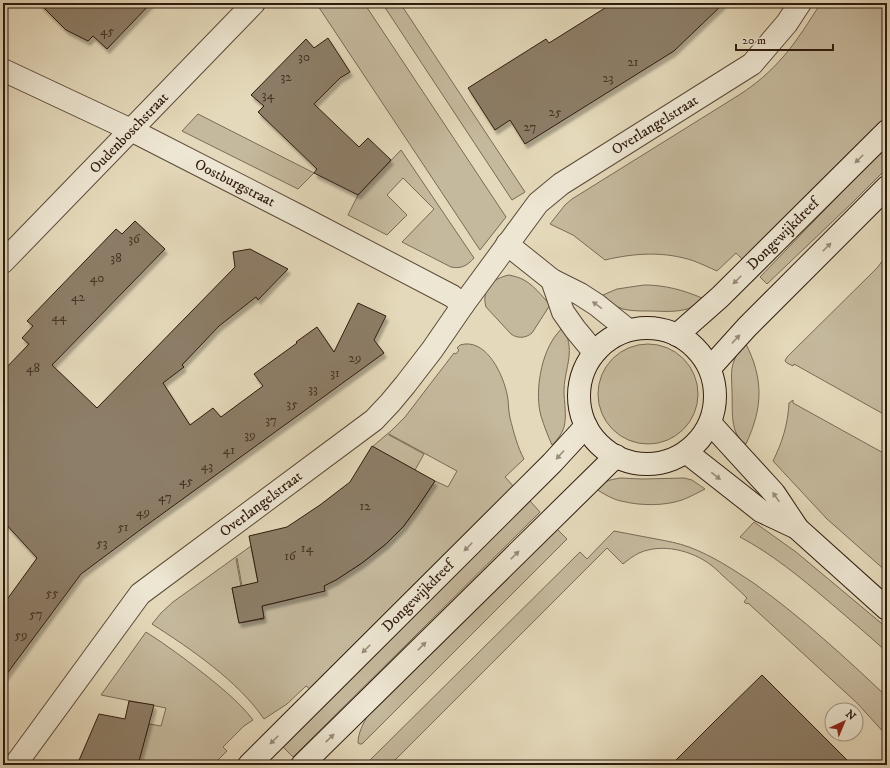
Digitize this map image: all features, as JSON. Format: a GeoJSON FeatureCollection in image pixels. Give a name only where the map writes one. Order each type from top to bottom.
{"type":"FeatureCollection","features":[{"type":"Feature","properties":{"kind":"street","name":"Oudenboschstraat"},"geometry":{"type":"LineString","coordinates":[[3,262],[254,3]]}},
{"type":"Feature","properties":{"kind":"street","name":"Overlangelstraat"},"geometry":{"type":"LineString","coordinates":[[15,765],[140,594],[374,420],[390,403],[432,350],[538,203],[561,184],[752,64],[787,23],[800,3]]}},
{"type":"Feature","properties":{"kind":"street","name":"Oostburgstraat"},"geometry":{"type":"LineString","coordinates":[[3,70],[131,130],[415,276],[452,296],[463,305]]}},
{"type":"Feature","properties":{"kind":"street","name":"Dongewijkdreef"},"geometry":{"type":"LineString","coordinates":[[678,335],[720,297],[887,131]]}},
{"type":"Feature","properties":{"kind":"street"},"geometry":{"type":"LineString","coordinates":[[710,368],[752,322],[887,187]]}},
{"type":"Feature","properties":{"kind":"street"},"geometry":{"type":"LineString","coordinates":[[507,244],[552,280],[580,294],[597,305],[628,330]]}},
{"type":"Feature","properties":{"kind":"street"},"geometry":{"type":"LineString","coordinates":[[552,280],[563,312],[575,330],[594,352]]}},
{"type":"Feature","properties":{"kind":"street"},"geometry":{"type":"LineString","coordinates":[[646,328],[662,330],[678,335],[696,348],[710,368],[715,386],[715,405],[710,423],[700,440],[686,452],[669,461],[651,464],[632,463],[616,456],[598,443],[586,426],[581,411],[579,396],[580,381],[594,352],[615,336],[628,330],[646,328]]}},
{"type":"Feature","properties":{"kind":"street"},"geometry":{"type":"LineString","coordinates":[[710,423],[774,493],[798,529],[887,609]]}},
{"type":"Feature","properties":{"kind":"street","name":"Dongewijkdreef"},"geometry":{"type":"LineString","coordinates":[[249,765],[552,463],[586,426]]}},
{"type":"Feature","properties":{"kind":"street"},"geometry":{"type":"LineString","coordinates":[[686,452],[761,511],[798,529]]}},
{"type":"Feature","properties":{"kind":"street"},"geometry":{"type":"LineString","coordinates":[[302,765],[616,456]]}},
{"type":"Feature","properties":{"kind":"shaded area"},"geometry":{"type":"Polygon","coordinates":[[[316,3],[364,3],[506,217],[480,250],[316,3]]]}},
{"type":"Feature","properties":{"kind":"shaded area"},"geometry":{"type":"Polygon","coordinates":[[[382,3],[400,3],[525,192],[512,200],[382,3]]]}},
{"type":"Feature","properties":{"kind":"shaded area"},"geometry":{"type":"Polygon","coordinates":[[[821,3],[881,3],[887,14],[887,117],[743,260],[736,253],[717,271],[694,261],[661,254],[627,256],[605,260],[573,235],[550,224],[565,205],[572,199],[739,95],[757,82],[773,68],[788,51],[821,3]]]}},
{"type":"Feature","properties":{"kind":"shaded area"},"geometry":{"type":"Polygon","coordinates":[[[198,114],[314,173],[298,189],[182,131],[198,114]]]}},
{"type":"Feature","properties":{"kind":"shaded area"},"geometry":{"type":"Polygon","coordinates":[[[887,147],[887,168],[767,284],[760,277],[887,147]]]}},
{"type":"Feature","properties":{"kind":"shaded area"},"geometry":{"type":"Polygon","coordinates":[[[401,150],[474,258],[466,265],[458,268],[451,267],[402,242],[434,209],[403,178],[387,195],[407,215],[387,235],[348,215],[358,195],[401,150]]]}},
{"type":"Feature","properties":{"kind":"shaded area"},"geometry":{"type":"Polygon","coordinates":[[[887,255],[887,416],[794,364],[793,366],[785,361],[787,357],[877,268],[887,255]]]}},
{"type":"Feature","properties":{"kind":"shaded area"},"geometry":{"type":"Polygon","coordinates":[[[509,275],[526,281],[537,290],[550,305],[532,333],[525,337],[516,337],[511,334],[486,307],[485,295],[487,290],[493,282],[509,275]]]}},
{"type":"Feature","properties":{"kind":"shaded area"},"geometry":{"type":"Polygon","coordinates":[[[644,285],[674,288],[702,298],[698,303],[685,310],[638,311],[626,310],[617,307],[609,302],[603,295],[617,289],[644,285]]]}},
{"type":"Feature","properties":{"kind":"shaded area"},"geometry":{"type":"Polygon","coordinates":[[[561,329],[567,338],[569,345],[564,384],[565,418],[562,432],[552,445],[541,416],[538,398],[544,358],[553,340],[561,329]]]}},
{"type":"Feature","properties":{"kind":"shaded area"},"geometry":{"type":"Polygon","coordinates":[[[745,342],[756,368],[759,393],[756,418],[746,444],[741,440],[734,428],[732,414],[732,369],[735,358],[745,342]]]}},
{"type":"Feature","properties":{"kind":"shaded area"},"geometry":{"type":"Polygon","coordinates":[[[465,344],[481,348],[487,354],[498,369],[505,386],[508,397],[510,418],[524,459],[505,477],[514,487],[310,689],[306,686],[287,704],[264,719],[241,692],[213,667],[152,624],[173,602],[251,546],[258,583],[242,586],[237,558],[236,559],[241,586],[232,588],[239,623],[264,619],[262,606],[293,599],[336,580],[362,563],[386,544],[403,527],[435,481],[448,487],[457,471],[389,434],[424,454],[415,470],[372,447],[405,417],[454,353],[456,354],[459,350],[457,348],[460,345],[465,344]]]}},
{"type":"Feature","properties":{"kind":"shaded area"},"geometry":{"type":"Polygon","coordinates":[[[648,344],[658,345],[676,352],[690,366],[697,384],[697,404],[690,422],[676,436],[658,443],[648,444],[638,443],[620,436],[606,422],[599,404],[598,394],[599,384],[606,366],[620,352],[638,345],[648,344]]]}},
{"type":"Feature","properties":{"kind":"shaded area"},"geometry":{"type":"Polygon","coordinates":[[[793,400],[793,403],[887,455],[887,572],[827,519],[773,461],[784,433],[789,403],[793,400]]]}},
{"type":"Feature","properties":{"kind":"shaded area"},"geometry":{"type":"Polygon","coordinates":[[[620,478],[684,478],[692,480],[705,489],[682,500],[652,505],[629,503],[618,500],[596,489],[607,481],[620,478]]]}},
{"type":"Feature","properties":{"kind":"shaded area"},"geometry":{"type":"Polygon","coordinates":[[[530,501],[540,512],[293,757],[283,747],[530,501]]]}},
{"type":"Feature","properties":{"kind":"shaded area"},"geometry":{"type":"Polygon","coordinates":[[[754,522],[796,552],[887,628],[887,652],[796,574],[774,558],[740,537],[754,522]]]}},
{"type":"Feature","properties":{"kind":"shaded area"},"geometry":{"type":"Polygon","coordinates":[[[556,528],[567,539],[362,744],[358,743],[360,732],[368,715],[556,528]]]}},
{"type":"Feature","properties":{"kind":"shaded area"},"geometry":{"type":"Polygon","coordinates":[[[614,531],[672,542],[715,559],[755,584],[790,610],[887,697],[887,736],[864,711],[864,702],[856,702],[748,603],[747,604],[744,602],[747,598],[711,565],[695,555],[667,548],[648,550],[639,553],[623,564],[607,548],[390,765],[365,765],[580,552],[587,559],[614,531]]]}},
{"type":"Feature","properties":{"kind":"shaded area"},"geometry":{"type":"Polygon","coordinates":[[[146,632],[178,654],[214,682],[237,702],[253,720],[244,726],[223,747],[227,751],[213,765],[137,765],[149,724],[161,726],[166,708],[101,695],[146,632]]]}},
{"type":"Feature","properties":{"kind":"building"},"geometry":{"type":"Polygon","coordinates":[[[39,3],[151,3],[107,49],[93,36],[88,41],[66,30],[39,3]]]}},
{"type":"Feature","properties":{"kind":"building"},"geometry":{"type":"Polygon","coordinates":[[[613,3],[724,3],[674,51],[525,144],[510,120],[495,130],[468,88],[546,39],[549,43],[613,3]]]}},
{"type":"Feature","properties":{"kind":"building"},"geometry":{"type":"Polygon","coordinates":[[[328,38],[350,72],[340,78],[314,104],[359,147],[368,138],[391,160],[358,195],[314,173],[317,169],[258,112],[264,106],[251,95],[306,39],[314,48],[328,38]]]}},
{"type":"Feature","properties":{"kind":"building"},"geometry":{"type":"Polygon","coordinates":[[[135,221],[165,249],[52,365],[97,408],[235,267],[233,252],[250,249],[288,269],[258,300],[256,297],[219,326],[182,365],[184,367],[163,383],[190,425],[213,408],[221,417],[263,386],[254,374],[317,327],[334,352],[358,303],[386,316],[374,340],[384,353],[81,574],[3,679],[3,605],[37,558],[3,521],[3,371],[29,344],[22,338],[33,326],[27,321],[116,229],[122,234],[135,221]]]}},
{"type":"Feature","properties":{"kind":"building"},"geometry":{"type":"Polygon","coordinates":[[[372,446],[435,481],[403,527],[386,544],[362,563],[324,586],[325,591],[262,606],[264,618],[239,623],[232,588],[258,582],[249,536],[287,527],[320,505],[350,482],[372,446]]]}},
{"type":"Feature","properties":{"kind":"building"},"geometry":{"type":"Polygon","coordinates":[[[762,675],[824,737],[824,742],[829,742],[852,765],[671,765],[762,675]]]}},
{"type":"Feature","properties":{"kind":"building"},"geometry":{"type":"Polygon","coordinates":[[[129,701],[154,705],[138,765],[77,765],[99,714],[125,719],[129,701]]]}}]}
